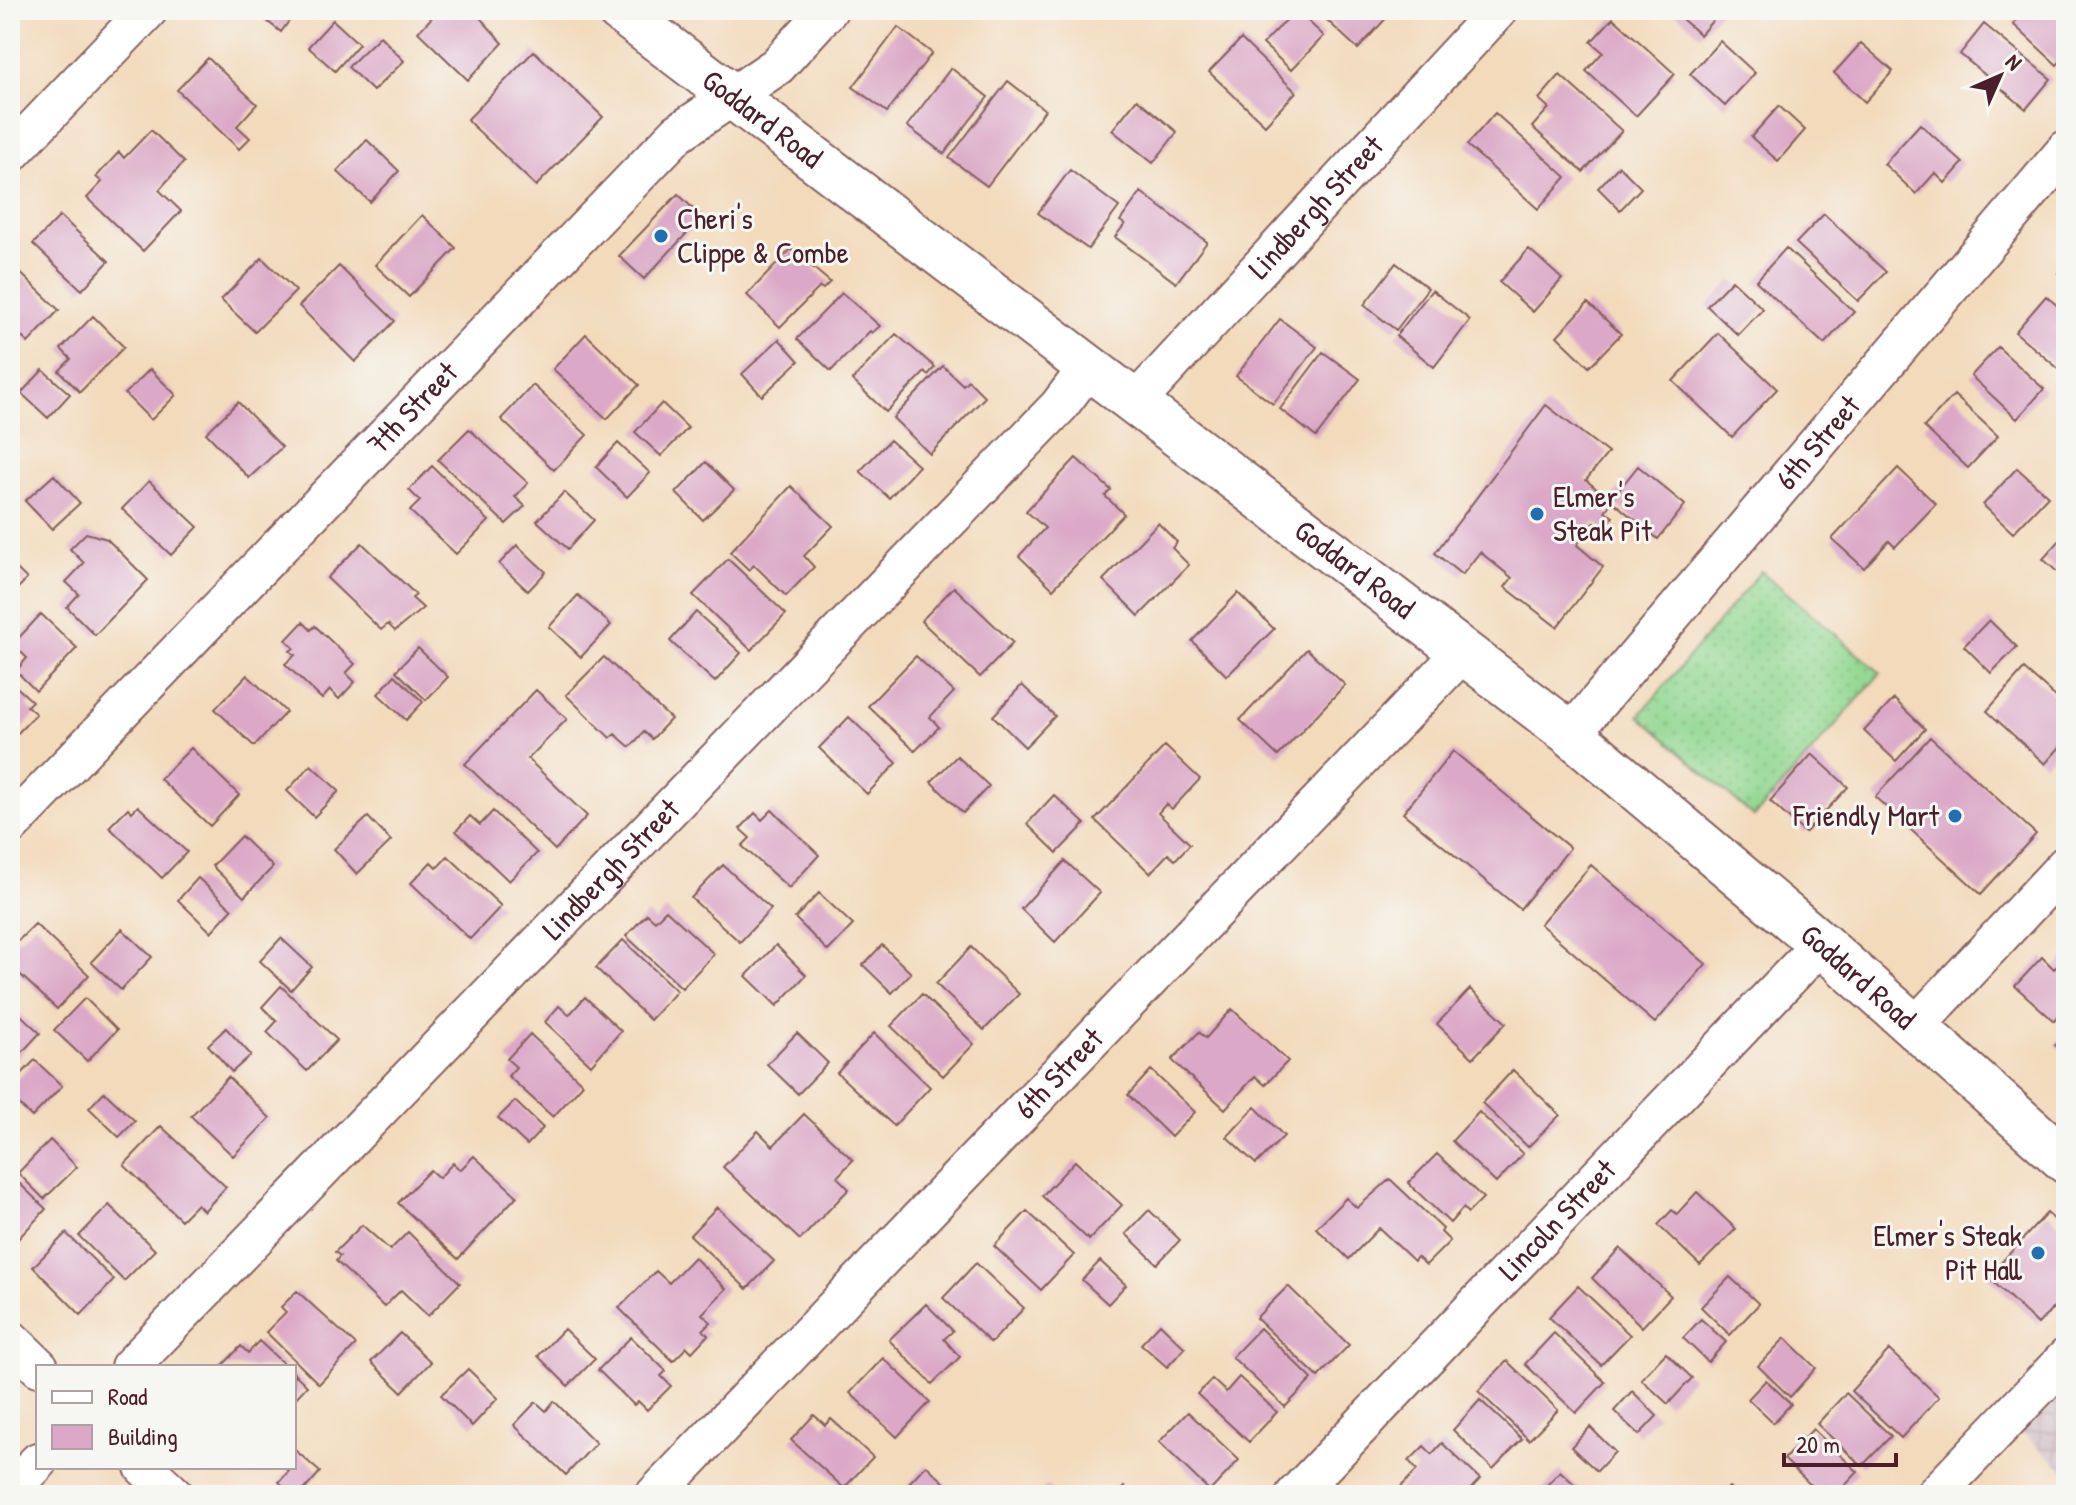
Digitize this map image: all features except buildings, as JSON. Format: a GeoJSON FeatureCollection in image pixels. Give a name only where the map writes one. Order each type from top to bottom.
{"type":"FeatureCollection","features":[{"type":"Feature","properties":{"kind":"street"},"geometry":{"type":"LineString","coordinates":[[10,154],[148,10]]}},
{"type":"Feature","properties":{"kind":"street","name":"Goddard Road"},"geometry":{"type":"LineString","coordinates":[[619,10],[1087,369],[1571,734],[1821,944],[2066,1161]]}},
{"type":"Feature","properties":{"kind":"street","name":"7th Street"},"geometry":{"type":"LineString","coordinates":[[10,826],[678,133],[777,66],[828,10]]}},
{"type":"Feature","properties":{"kind":"street","name":"Lindbergh Street"},"geometry":{"type":"LineString","coordinates":[[1134,404],[1498,10]]}},
{"type":"Feature","properties":{"kind":"street","name":"6th Street"},"geometry":{"type":"LineString","coordinates":[[1571,734],[2066,150]]}},
{"type":"Feature","properties":{"kind":"street","name":"Lindbergh Street"},"geometry":{"type":"LineString","coordinates":[[132,1365],[1059,406],[1087,369]]}},
{"type":"Feature","properties":{"kind":"street","name":"6th Street"},"geometry":{"type":"LineString","coordinates":[[655,1495],[1462,653]]}},
{"type":"Feature","properties":{"kind":"street"},"geometry":{"type":"LineString","coordinates":[[1914,1028],[2066,865]]}},
{"type":"Feature","properties":{"kind":"street","name":"Lincoln Street"},"geometry":{"type":"LineString","coordinates":[[1295,1495],[1821,944]]}},
{"type":"Feature","properties":{"kind":"street"},"geometry":{"type":"LineString","coordinates":[[10,1339],[37,1365]]}},
{"type":"Feature","properties":{"kind":"street"},"geometry":{"type":"LineString","coordinates":[[1935,1495],[2066,1358]]}},
{"type":"Feature","properties":{"kind":"street"},"geometry":{"type":"LineString","coordinates":[[10,1491],[36,1464]]}},
{"type":"Feature","properties":{"kind":"street"},"geometry":{"type":"LineString","coordinates":[[146,1469],[174,1495]]}},
{"type":"Feature","properties":{"kind":"shaded area"},"geometry":{"type":"Polygon","coordinates":[[[2066,1358],[2066,1472],[2007,1420],[2066,1358]]]}},
{"type":"Feature","properties":{"kind":"green space"},"geometry":{"type":"Polygon","coordinates":[[[1761,571],[1881,673],[1754,817],[1639,716],[1761,571]]]}},
{"type":"Feature","properties":{"kind":"place","name":"Cheri's Clippe & Combe"},"geometry":{"type":"Point","coordinates":[661,236]}},
{"type":"Feature","properties":{"kind":"place","name":"Elmer's Steak Pit"},"geometry":{"type":"Point","coordinates":[1537,514]}},
{"type":"Feature","properties":{"kind":"place","name":"Friendly Mart"},"geometry":{"type":"Point","coordinates":[1955,816]}},
{"type":"Feature","properties":{"kind":"place","name":"Elmer's Steak Pit Hall"},"geometry":{"type":"Point","coordinates":[2038,1253]}}]}
